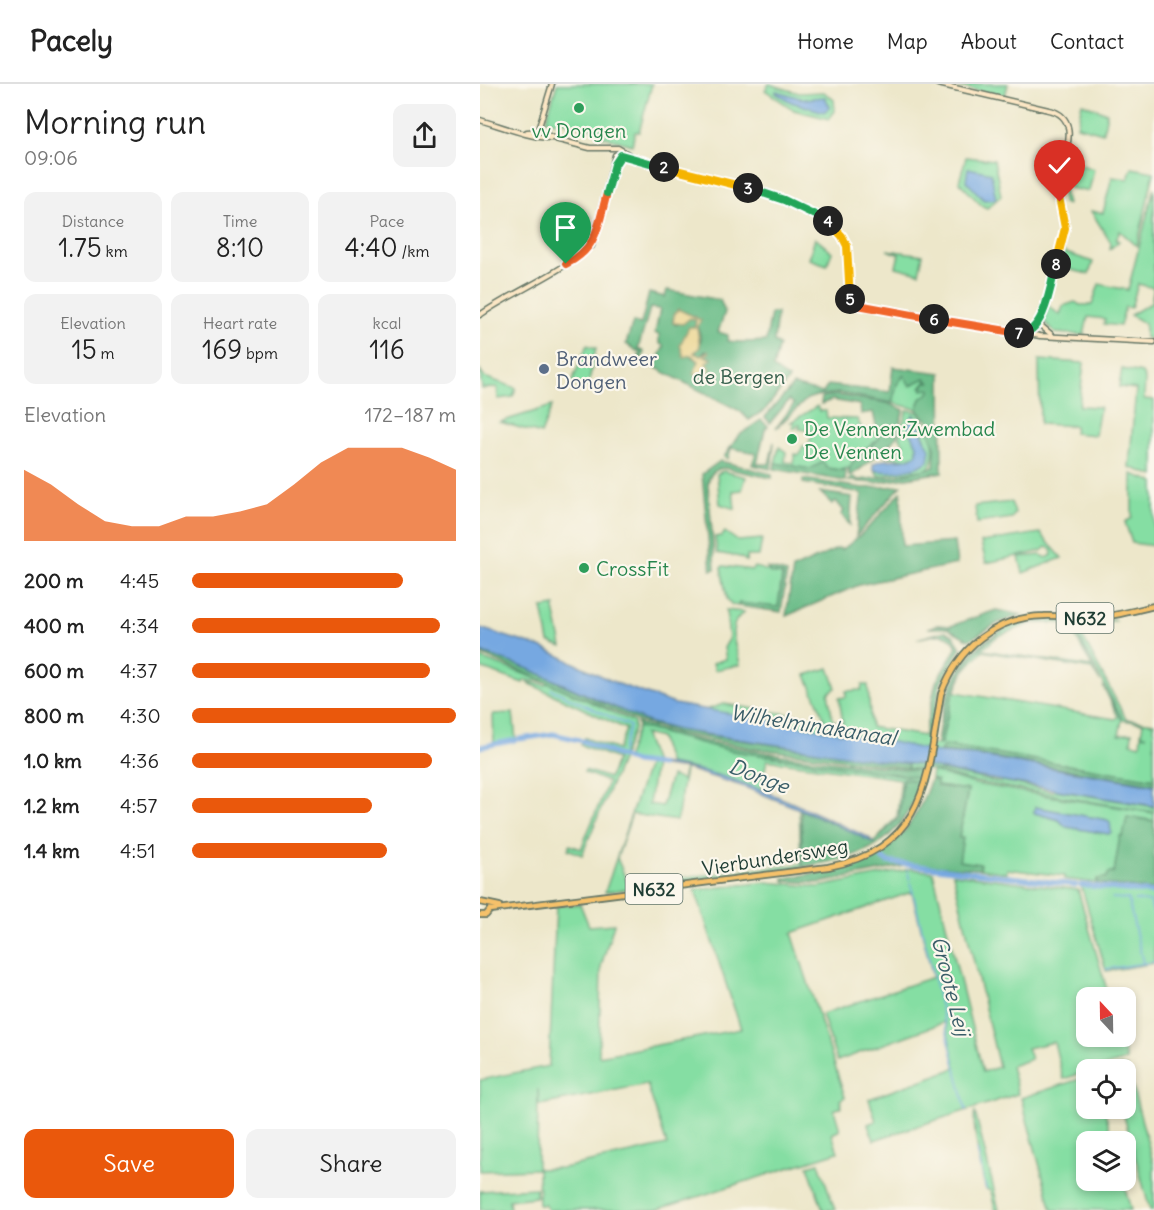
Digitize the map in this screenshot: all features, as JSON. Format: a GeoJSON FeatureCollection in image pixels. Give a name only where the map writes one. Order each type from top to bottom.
{"type":"FeatureCollection","features":[{"type":"Feature","properties":{"kind":"main road","name":"Vierbundersweg"},"geometry":{"type":"LineString","coordinates":[[490,908],[762,876],[854,862],[878,850],[905,825],[920,800],[927,775],[941,693],[956,661],[982,636],[1004,624],[1028,617],[1097,618],[1154,606]]}},
{"type":"Feature","properties":{"kind":"main road","name":"N632"},"geometry":{"type":"LineString","coordinates":[[480,902],[487,903],[490,908]]}},
{"type":"Feature","properties":{"kind":"main road"},"geometry":{"type":"LineString","coordinates":[[480,915],[486,915],[490,908]]}},
{"type":"Feature","properties":{"kind":"street"},"geometry":{"type":"LineString","coordinates":[[540,133],[552,84]]}},
{"type":"Feature","properties":{"kind":"street"},"geometry":{"type":"LineString","coordinates":[[938,84],[1050,110],[1061,115],[1067,123],[1069,136],[1057,187],[1065,228],[1040,325],[1035,331]]}},
{"type":"Feature","properties":{"kind":"street"},"geometry":{"type":"LineString","coordinates":[[480,120],[632,156],[766,193],[827,221],[842,236],[847,246],[850,267],[849,300],[858,305],[1026,334],[1035,331],[1055,337],[1154,342]]}},
{"type":"Feature","properties":{"kind":"street"},"geometry":{"type":"LineString","coordinates":[[480,315],[516,291],[585,253],[592,244],[617,153]]}},
{"type":"Feature","properties":{"kind":"street"},"geometry":{"type":"LineString","coordinates":[[1040,325],[1045,333]]}},
{"type":"Feature","properties":{"kind":"green space"},"geometry":{"type":"Polygon","coordinates":[[[557,84],[652,84],[639,132],[635,132],[632,145],[601,136],[602,131],[561,121],[560,123],[546,120],[557,84]]]}},
{"type":"Feature","properties":{"kind":"green space"},"geometry":{"type":"Polygon","coordinates":[[[769,84],[799,93],[824,92],[834,100],[835,111],[829,119],[794,110],[765,90],[769,84]]]}},
{"type":"Feature","properties":{"kind":"green space"},"geometry":{"type":"Polygon","coordinates":[[[945,84],[1008,84],[1005,96],[945,84]]]}},
{"type":"Feature","properties":{"kind":"green space"},"geometry":{"type":"Polygon","coordinates":[[[1082,103],[1107,113],[1103,133],[1077,126],[1082,103]]]}},
{"type":"Feature","properties":{"kind":"green space"},"geometry":{"type":"Polygon","coordinates":[[[966,157],[994,160],[1001,196],[987,208],[981,205],[959,182],[966,157]]]}},
{"type":"Feature","properties":{"kind":"green space"},"geometry":{"type":"Polygon","coordinates":[[[1065,160],[1094,169],[1089,191],[1073,189],[1063,184],[1067,205],[1063,203],[1061,181],[1065,160]]]}},
{"type":"Feature","properties":{"kind":"green space"},"geometry":{"type":"Polygon","coordinates":[[[1132,168],[1154,172],[1137,246],[1120,231],[1116,240],[1119,241],[1110,249],[1111,243],[1091,211],[1103,213],[1112,177],[1128,179],[1132,168]]]}},
{"type":"Feature","properties":{"kind":"green space"},"geometry":{"type":"Polygon","coordinates":[[[1154,188],[1154,288],[1138,284],[1131,308],[1125,307],[1120,326],[1104,324],[1105,319],[1088,317],[1084,335],[1055,333],[1044,321],[1047,305],[1060,315],[1063,306],[1075,302],[1080,305],[1092,305],[1099,284],[1128,290],[1154,188]]]}},
{"type":"Feature","properties":{"kind":"green space"},"geometry":{"type":"Polygon","coordinates":[[[815,238],[832,252],[827,265],[809,259],[815,238]]]}},
{"type":"Feature","properties":{"kind":"green space"},"geometry":{"type":"Polygon","coordinates":[[[887,250],[923,255],[919,273],[896,267],[899,254],[887,250]]]}},
{"type":"Feature","properties":{"kind":"green space"},"geometry":{"type":"Polygon","coordinates":[[[1060,251],[1093,262],[1089,274],[1057,267],[1060,251]]]}},
{"type":"Feature","properties":{"kind":"green space"},"geometry":{"type":"Polygon","coordinates":[[[1154,288],[1154,339],[1145,338],[1145,324],[1130,315],[1151,303],[1154,288]]]}},
{"type":"Feature","properties":{"kind":"green space","name":"de Bergen"},"geometry":{"type":"Polygon","coordinates":[[[667,290],[720,300],[725,312],[718,332],[728,335],[727,341],[766,341],[771,313],[777,313],[774,342],[779,345],[773,368],[789,379],[765,410],[749,420],[740,411],[654,367],[664,346],[659,343],[659,335],[655,333],[660,309],[650,308],[638,349],[644,352],[640,364],[637,362],[640,353],[626,344],[633,322],[641,324],[649,293],[665,297],[667,290]],[[684,312],[673,319],[673,323],[676,325],[690,318],[696,320],[695,327],[689,331],[689,355],[699,361],[699,375],[711,369],[705,366],[710,358],[705,356],[707,352],[705,351],[701,356],[695,354],[701,340],[696,317],[684,312]]]}},
{"type":"Feature","properties":{"kind":"green space"},"geometry":{"type":"Polygon","coordinates":[[[587,345],[596,348],[588,386],[571,384],[587,345]]]}},
{"type":"Feature","properties":{"kind":"green space"},"geometry":{"type":"Polygon","coordinates":[[[1039,360],[1084,363],[1079,406],[1100,407],[1095,435],[1074,433],[1075,426],[1040,424],[1039,360]]]}},
{"type":"Feature","properties":{"kind":"green space"},"geometry":{"type":"Polygon","coordinates":[[[893,367],[941,373],[942,472],[876,483],[848,481],[853,477],[858,480],[896,476],[934,467],[935,447],[923,420],[931,432],[929,422],[917,409],[921,399],[930,392],[930,389],[922,390],[925,382],[929,382],[925,378],[910,386],[904,375],[897,384],[892,403],[839,393],[807,399],[776,428],[794,404],[789,400],[770,423],[765,417],[793,385],[823,393],[828,385],[890,392],[893,367]]]}},
{"type":"Feature","properties":{"kind":"green space"},"geometry":{"type":"Polygon","coordinates":[[[1122,369],[1142,373],[1145,379],[1144,399],[1154,400],[1154,476],[1129,467],[1136,389],[1119,387],[1122,369]]]}},
{"type":"Feature","properties":{"kind":"green space"},"geometry":{"type":"Polygon","coordinates":[[[480,370],[484,377],[516,388],[513,397],[498,399],[497,387],[482,389],[480,370]]]}},
{"type":"Feature","properties":{"kind":"green space"},"geometry":{"type":"Polygon","coordinates":[[[905,375],[910,386],[923,378],[929,383],[925,382],[921,387],[930,389],[930,392],[921,399],[917,409],[892,403],[897,384],[905,375]]]}},
{"type":"Feature","properties":{"kind":"green space"},"geometry":{"type":"Polygon","coordinates":[[[837,395],[887,403],[904,410],[894,440],[849,476],[855,458],[879,439],[873,412],[861,414],[860,405],[832,400],[821,404],[822,397],[837,395]]]}},
{"type":"Feature","properties":{"kind":"green space"},"geometry":{"type":"Polygon","coordinates":[[[552,406],[541,434],[500,422],[552,406]]]}},
{"type":"Feature","properties":{"kind":"green space"},"geometry":{"type":"Polygon","coordinates":[[[817,406],[819,411],[826,411],[827,418],[857,419],[864,433],[878,433],[879,439],[855,458],[849,475],[848,468],[843,469],[846,471],[827,468],[824,463],[810,469],[775,463],[779,447],[786,452],[785,462],[793,463],[795,454],[799,455],[803,446],[809,446],[812,431],[799,429],[800,425],[792,428],[794,422],[791,422],[817,406]]]}},
{"type":"Feature","properties":{"kind":"green space"},"geometry":{"type":"Polygon","coordinates":[[[907,410],[918,412],[927,425],[934,447],[932,462],[928,469],[879,476],[874,470],[910,468],[924,463],[928,457],[924,436],[914,415],[908,425],[917,446],[917,454],[905,459],[885,456],[904,445],[899,436],[907,410]]]}},
{"type":"Feature","properties":{"kind":"green space"},"geometry":{"type":"Polygon","coordinates":[[[761,420],[768,426],[765,429],[757,464],[769,464],[774,442],[771,469],[752,465],[756,453],[731,448],[728,459],[724,457],[738,436],[761,420]]]}},
{"type":"Feature","properties":{"kind":"green space"},"geometry":{"type":"Polygon","coordinates":[[[720,461],[772,474],[772,478],[724,468],[711,475],[708,484],[715,569],[711,570],[702,474],[720,461]]]}},
{"type":"Feature","properties":{"kind":"green space"},"geometry":{"type":"Polygon","coordinates":[[[823,462],[827,468],[846,471],[845,481],[774,469],[775,463],[810,469],[823,462]]]}},
{"type":"Feature","properties":{"kind":"green space"},"geometry":{"type":"Polygon","coordinates":[[[723,471],[746,477],[742,490],[733,491],[735,509],[720,504],[717,474],[723,471]]]}},
{"type":"Feature","properties":{"kind":"green space"},"geometry":{"type":"Polygon","coordinates":[[[1132,474],[1154,482],[1154,546],[1132,543],[1125,522],[1132,518],[1132,474]]]}},
{"type":"Feature","properties":{"kind":"green space"},"geometry":{"type":"Polygon","coordinates":[[[803,479],[863,488],[901,486],[856,536],[862,493],[803,483],[803,479]]]}},
{"type":"Feature","properties":{"kind":"green space"},"geometry":{"type":"Polygon","coordinates":[[[820,492],[852,497],[850,525],[841,514],[844,511],[836,501],[832,504],[820,492]]]}},
{"type":"Feature","properties":{"kind":"green space"},"geometry":{"type":"Polygon","coordinates":[[[901,492],[902,546],[954,542],[957,564],[859,585],[786,616],[793,569],[839,548],[841,550],[857,538],[901,492]]]}},
{"type":"Feature","properties":{"kind":"green space"},"geometry":{"type":"Polygon","coordinates":[[[1011,502],[1015,513],[1012,518],[977,523],[975,506],[1011,502]]]}},
{"type":"Feature","properties":{"kind":"green space"},"geometry":{"type":"Polygon","coordinates":[[[725,532],[738,541],[762,539],[759,556],[747,556],[746,561],[740,557],[717,553],[715,537],[722,536],[725,532]]]}},
{"type":"Feature","properties":{"kind":"green space"},"geometry":{"type":"Polygon","coordinates":[[[1040,533],[1062,558],[1023,573],[1019,557],[1041,555],[1047,558],[1052,555],[1051,549],[1046,547],[1041,551],[986,563],[981,542],[1040,533]]]}},
{"type":"Feature","properties":{"kind":"green space"},"geometry":{"type":"Polygon","coordinates":[[[723,566],[752,570],[755,567],[782,575],[778,606],[775,609],[739,603],[738,606],[732,605],[727,599],[721,568],[723,566]]]}},
{"type":"Feature","properties":{"kind":"green space"},"geometry":{"type":"Polygon","coordinates":[[[767,568],[787,573],[781,612],[738,606],[739,603],[778,607],[783,575],[770,573],[767,568]]]}},
{"type":"Feature","properties":{"kind":"green space"},"geometry":{"type":"Polygon","coordinates":[[[555,606],[562,647],[549,642],[542,608],[555,606]]]}},
{"type":"Feature","properties":{"kind":"green space"},"geometry":{"type":"Polygon","coordinates":[[[726,610],[744,612],[738,618],[733,630],[740,665],[715,670],[713,663],[726,659],[724,648],[729,639],[726,610]]]}},
{"type":"Feature","properties":{"kind":"green space"},"geometry":{"type":"Polygon","coordinates":[[[996,610],[1022,615],[998,623],[969,640],[948,628],[928,628],[937,625],[951,626],[996,610]]]}},
{"type":"Feature","properties":{"kind":"green space"},"geometry":{"type":"Polygon","coordinates":[[[1113,619],[1115,621],[1076,624],[1126,719],[1154,723],[1154,779],[945,745],[941,751],[982,755],[1154,785],[974,755],[929,751],[930,745],[941,744],[955,685],[964,667],[981,646],[957,675],[961,667],[975,649],[993,635],[1015,626],[1040,621],[1070,621],[1100,681],[1092,669],[982,651],[964,671],[955,692],[1115,719],[1118,717],[1103,686],[1122,720],[1119,735],[1132,733],[1131,743],[1140,745],[1141,735],[1147,736],[1141,734],[1143,723],[1123,720],[1071,621],[1113,619]],[[1032,623],[998,636],[982,650],[1092,667],[1068,623],[1032,623]]]}},
{"type":"Feature","properties":{"kind":"green space"},"geometry":{"type":"Polygon","coordinates":[[[1003,630],[988,641],[967,665],[959,679],[949,708],[941,743],[937,743],[950,692],[964,664],[987,640],[1003,630]]]}},
{"type":"Feature","properties":{"kind":"green space"},"geometry":{"type":"Polygon","coordinates":[[[945,631],[953,635],[961,648],[941,682],[929,741],[924,736],[936,682],[957,647],[950,638],[940,635],[917,639],[945,631]]]}},
{"type":"Feature","properties":{"kind":"green space"},"geometry":{"type":"Polygon","coordinates":[[[480,652],[529,669],[605,704],[661,726],[704,735],[908,764],[908,768],[751,748],[678,733],[638,721],[480,654],[480,652]]]}},
{"type":"Feature","properties":{"kind":"green space"},"geometry":{"type":"Polygon","coordinates":[[[480,658],[546,682],[524,680],[523,683],[480,668],[480,658]]]}},
{"type":"Feature","properties":{"kind":"green space"},"geometry":{"type":"Polygon","coordinates":[[[829,668],[836,688],[828,693],[833,721],[843,723],[839,698],[846,697],[846,691],[861,690],[862,685],[868,685],[871,727],[924,736],[929,741],[928,750],[705,710],[724,704],[825,720],[806,675],[829,668]]]}},
{"type":"Feature","properties":{"kind":"green space"},"geometry":{"type":"Polygon","coordinates":[[[526,682],[545,685],[549,683],[634,722],[634,729],[582,855],[568,849],[570,845],[581,849],[608,782],[584,772],[585,770],[609,778],[617,759],[581,745],[585,738],[618,750],[626,729],[526,682]]]}},
{"type":"Feature","properties":{"kind":"green space"},"geometry":{"type":"Polygon","coordinates":[[[953,684],[950,691],[937,743],[942,715],[950,689],[953,684]]]}},
{"type":"Feature","properties":{"kind":"green space"},"geometry":{"type":"Polygon","coordinates":[[[513,713],[516,740],[494,745],[493,714],[513,713]]]}},
{"type":"Feature","properties":{"kind":"green space"},"geometry":{"type":"Polygon","coordinates":[[[637,723],[743,749],[925,771],[923,778],[732,751],[638,727],[637,723]]]}},
{"type":"Feature","properties":{"kind":"green space"},"geometry":{"type":"Polygon","coordinates":[[[638,727],[732,751],[923,778],[922,782],[903,778],[898,815],[890,828],[874,843],[897,816],[901,779],[767,760],[760,791],[703,771],[669,764],[660,738],[644,734],[655,763],[649,804],[662,806],[671,776],[682,780],[685,769],[677,821],[632,814],[617,858],[628,884],[801,864],[799,808],[803,867],[605,892],[648,764],[626,759],[638,727]]]}},
{"type":"Feature","properties":{"kind":"green space"},"geometry":{"type":"Polygon","coordinates":[[[944,745],[1154,779],[1154,784],[975,754],[940,751],[944,745]]]}},
{"type":"Feature","properties":{"kind":"green space"},"geometry":{"type":"Polygon","coordinates":[[[908,764],[937,767],[939,770],[1001,783],[1002,781],[1053,792],[1054,790],[1154,807],[1154,812],[970,781],[932,770],[908,768],[908,764]]]}},
{"type":"Feature","properties":{"kind":"green space"},"geometry":{"type":"Polygon","coordinates":[[[932,771],[975,784],[1154,813],[1154,821],[1134,817],[1123,836],[1120,836],[1114,873],[1109,873],[1105,879],[1097,879],[1096,883],[1064,879],[1064,876],[1007,869],[1007,873],[980,869],[979,864],[959,862],[962,839],[959,838],[968,790],[937,786],[937,781],[931,779],[932,771]],[[1035,807],[1034,813],[1059,820],[1066,827],[1108,834],[1111,832],[1107,820],[1035,807]]]}},
{"type":"Feature","properties":{"kind":"green space"},"geometry":{"type":"Polygon","coordinates":[[[903,778],[922,782],[902,821],[890,834],[862,852],[803,867],[801,810],[870,839],[873,843],[899,818],[903,778]]]}},
{"type":"Feature","properties":{"kind":"green space"},"geometry":{"type":"Polygon","coordinates":[[[931,779],[937,781],[937,786],[968,790],[959,838],[963,838],[959,861],[980,864],[980,869],[910,865],[820,883],[784,881],[784,878],[858,863],[893,844],[907,828],[920,807],[931,779]]]}},
{"type":"Feature","properties":{"kind":"green space"},"geometry":{"type":"Polygon","coordinates":[[[1127,817],[1154,821],[1154,890],[1096,883],[1097,879],[1106,878],[1109,873],[1114,873],[1120,836],[1123,836],[1127,817]]]}},
{"type":"Feature","properties":{"kind":"green space"},"geometry":{"type":"Polygon","coordinates":[[[911,869],[933,872],[983,1072],[999,1067],[953,874],[1078,890],[1106,987],[1076,987],[1076,1047],[1123,1047],[1126,1059],[1076,1059],[1076,1075],[1063,1079],[1054,1042],[1027,1048],[1031,1059],[1011,1066],[1018,1094],[874,1140],[868,1124],[876,1121],[869,1099],[956,1068],[945,1022],[837,1061],[822,1014],[933,977],[912,892],[792,933],[845,1097],[840,1100],[842,1107],[834,1110],[840,1130],[832,1134],[838,1152],[656,1210],[548,1210],[545,1205],[539,1205],[538,1169],[563,1168],[667,1145],[647,1084],[539,1105],[538,1089],[537,1169],[480,1171],[480,1080],[549,1066],[556,906],[580,904],[589,926],[614,924],[601,966],[599,1056],[741,1029],[695,890],[767,882],[819,887],[911,869]]]}},
{"type":"Feature","properties":{"kind":"green space"},"geometry":{"type":"Polygon","coordinates":[[[1081,885],[1154,894],[1154,963],[1106,971],[1081,885]]]}},
{"type":"Feature","properties":{"kind":"green space"},"geometry":{"type":"Polygon","coordinates":[[[1076,1080],[1076,1119],[1107,1119],[1110,1131],[1076,1131],[1076,1191],[1126,1191],[1131,1210],[1052,1210],[1021,1098],[1076,1080]]]}},
{"type":"Feature","properties":{"kind":"green space"},"geometry":{"type":"Polygon","coordinates":[[[1136,1100],[1154,1166],[1154,1210],[1150,1210],[1136,1160],[1136,1131],[1128,1131],[1125,1119],[1136,1119],[1136,1100]]]}},
{"type":"Feature","properties":{"kind":"green space"},"geometry":{"type":"Polygon","coordinates":[[[975,1112],[999,1210],[995,1210],[991,1191],[986,1189],[984,1182],[976,1137],[975,1112]]]}},
{"type":"Feature","properties":{"kind":"green space"},"geometry":{"type":"Polygon","coordinates":[[[819,1163],[835,1210],[823,1210],[808,1166],[819,1163]]]}},
{"type":"Feature","properties":{"kind":"green space"},"geometry":{"type":"Polygon","coordinates":[[[536,1188],[536,1197],[509,1200],[510,1210],[480,1210],[480,1191],[536,1188]]]}},
{"type":"Feature","properties":{"kind":"sand"},"geometry":{"type":"Polygon","coordinates":[[[678,309],[701,320],[697,327],[700,347],[694,353],[701,356],[708,351],[709,353],[705,356],[712,359],[706,363],[711,369],[706,374],[700,373],[699,377],[693,374],[699,361],[691,355],[684,357],[680,345],[689,327],[695,327],[696,320],[690,318],[683,324],[673,323],[678,309]]]}},
{"type":"Feature","properties":{"kind":"water"},"geometry":{"type":"Polygon","coordinates":[[[776,91],[803,99],[825,97],[830,107],[824,112],[791,102],[776,91]]]}},
{"type":"Feature","properties":{"kind":"water"},"geometry":{"type":"Polygon","coordinates":[[[968,168],[991,173],[996,199],[984,200],[966,181],[968,168]]]}},
{"type":"Feature","properties":{"kind":"water"},"geometry":{"type":"Polygon","coordinates":[[[913,415],[930,449],[928,461],[917,467],[902,470],[887,472],[874,470],[873,464],[878,461],[907,459],[917,454],[917,446],[908,425],[913,415]]]}},
{"type":"Feature","properties":{"kind":"water"},"geometry":{"type":"Polygon","coordinates":[[[480,628],[543,648],[616,683],[675,704],[893,742],[940,753],[974,755],[1154,785],[1154,806],[973,776],[922,765],[678,730],[648,722],[529,669],[480,652],[480,628]]]}},
{"type":"Feature","properties":{"kind":"water"},"geometry":{"type":"Polygon","coordinates":[[[655,763],[683,767],[737,781],[868,837],[874,843],[824,819],[742,786],[687,769],[655,765],[655,763]]]}},
{"type":"Feature","properties":{"kind":"water"},"geometry":{"type":"Polygon","coordinates":[[[1035,807],[1107,820],[1110,822],[1111,832],[1109,834],[1066,827],[1059,820],[1034,813],[1035,807]]]}},
{"type":"Feature","properties":{"kind":"waterway"},"geometry":{"type":"LineString","coordinates":[[551,689],[630,726],[622,752]]}},
{"type":"Feature","properties":{"kind":"waterway","name":"Donge"},"geometry":{"type":"LineString","coordinates":[[520,739],[553,734],[579,740]]}},
{"type":"Feature","properties":{"kind":"waterway","name":"Donge"},"geometry":{"type":"LineString","coordinates":[[480,747],[516,740]]}},
{"type":"Feature","properties":{"kind":"waterway","name":"Donge"},"geometry":{"type":"LineString","coordinates":[[583,741],[622,757]]}},
{"type":"Feature","properties":{"kind":"waterway","name":"Donge"},"geometry":{"type":"LineString","coordinates":[[626,759],[661,765]]}},
{"type":"Feature","properties":{"kind":"waterway","name":"Donge"},"geometry":{"type":"LineString","coordinates":[[882,858],[887,862],[1076,885]]}},
{"type":"Feature","properties":{"kind":"waterway","name":"Groote Leij"},"geometry":{"type":"LineString","coordinates":[[907,869],[966,1110]]}},
{"type":"Feature","properties":{"kind":"waterway","name":"Donge"},"geometry":{"type":"LineString","coordinates":[[1081,885],[1154,893]]}},
{"type":"Feature","properties":{"kind":"waterway"},"geometry":{"type":"LineString","coordinates":[[1112,898],[1128,899],[1143,963]]}},
{"type":"Feature","properties":{"kind":"waterway"},"geometry":{"type":"LineString","coordinates":[[1134,900],[1150,902],[1154,916]]}},
{"type":"Feature","properties":{"kind":"waterway"},"geometry":{"type":"LineString","coordinates":[[1106,969],[1154,962]]}},
{"type":"Feature","properties":{"kind":"waterway","name":"Groote Leij"},"geometry":{"type":"LineString","coordinates":[[977,1150],[986,1189]]}},
{"type":"Feature","properties":{"kind":"place","name":"vv Dongen"},"geometry":{"type":"Point","coordinates":[579,108]}},
{"type":"Feature","properties":{"kind":"place","name":"Brandweer Dongen"},"geometry":{"type":"Point","coordinates":[544,369]}},
{"type":"Feature","properties":{"kind":"place","name":"De Vennen;Zwembad De Vennen"},"geometry":{"type":"Point","coordinates":[792,439]}},
{"type":"Feature","properties":{"kind":"place","name":"CrossFit"},"geometry":{"type":"Point","coordinates":[584,568]}},
{"type":"Feature","properties":{"kind":"route"},"geometry":{"type":"LineString","coordinates":[[566,264],[585,252],[592,244],[615,164],[621,155],[632,156],[766,193],[808,210],[827,221],[840,232],[846,242],[850,267],[849,297],[858,305],[1026,334],[1039,325],[1065,228],[1060,202]]}},
{"type":"Feature","properties":{"kind":"water label","name":"Wilhelminakanaal"},"geometry":{"type":"Point","coordinates":[813,725]}}]}
